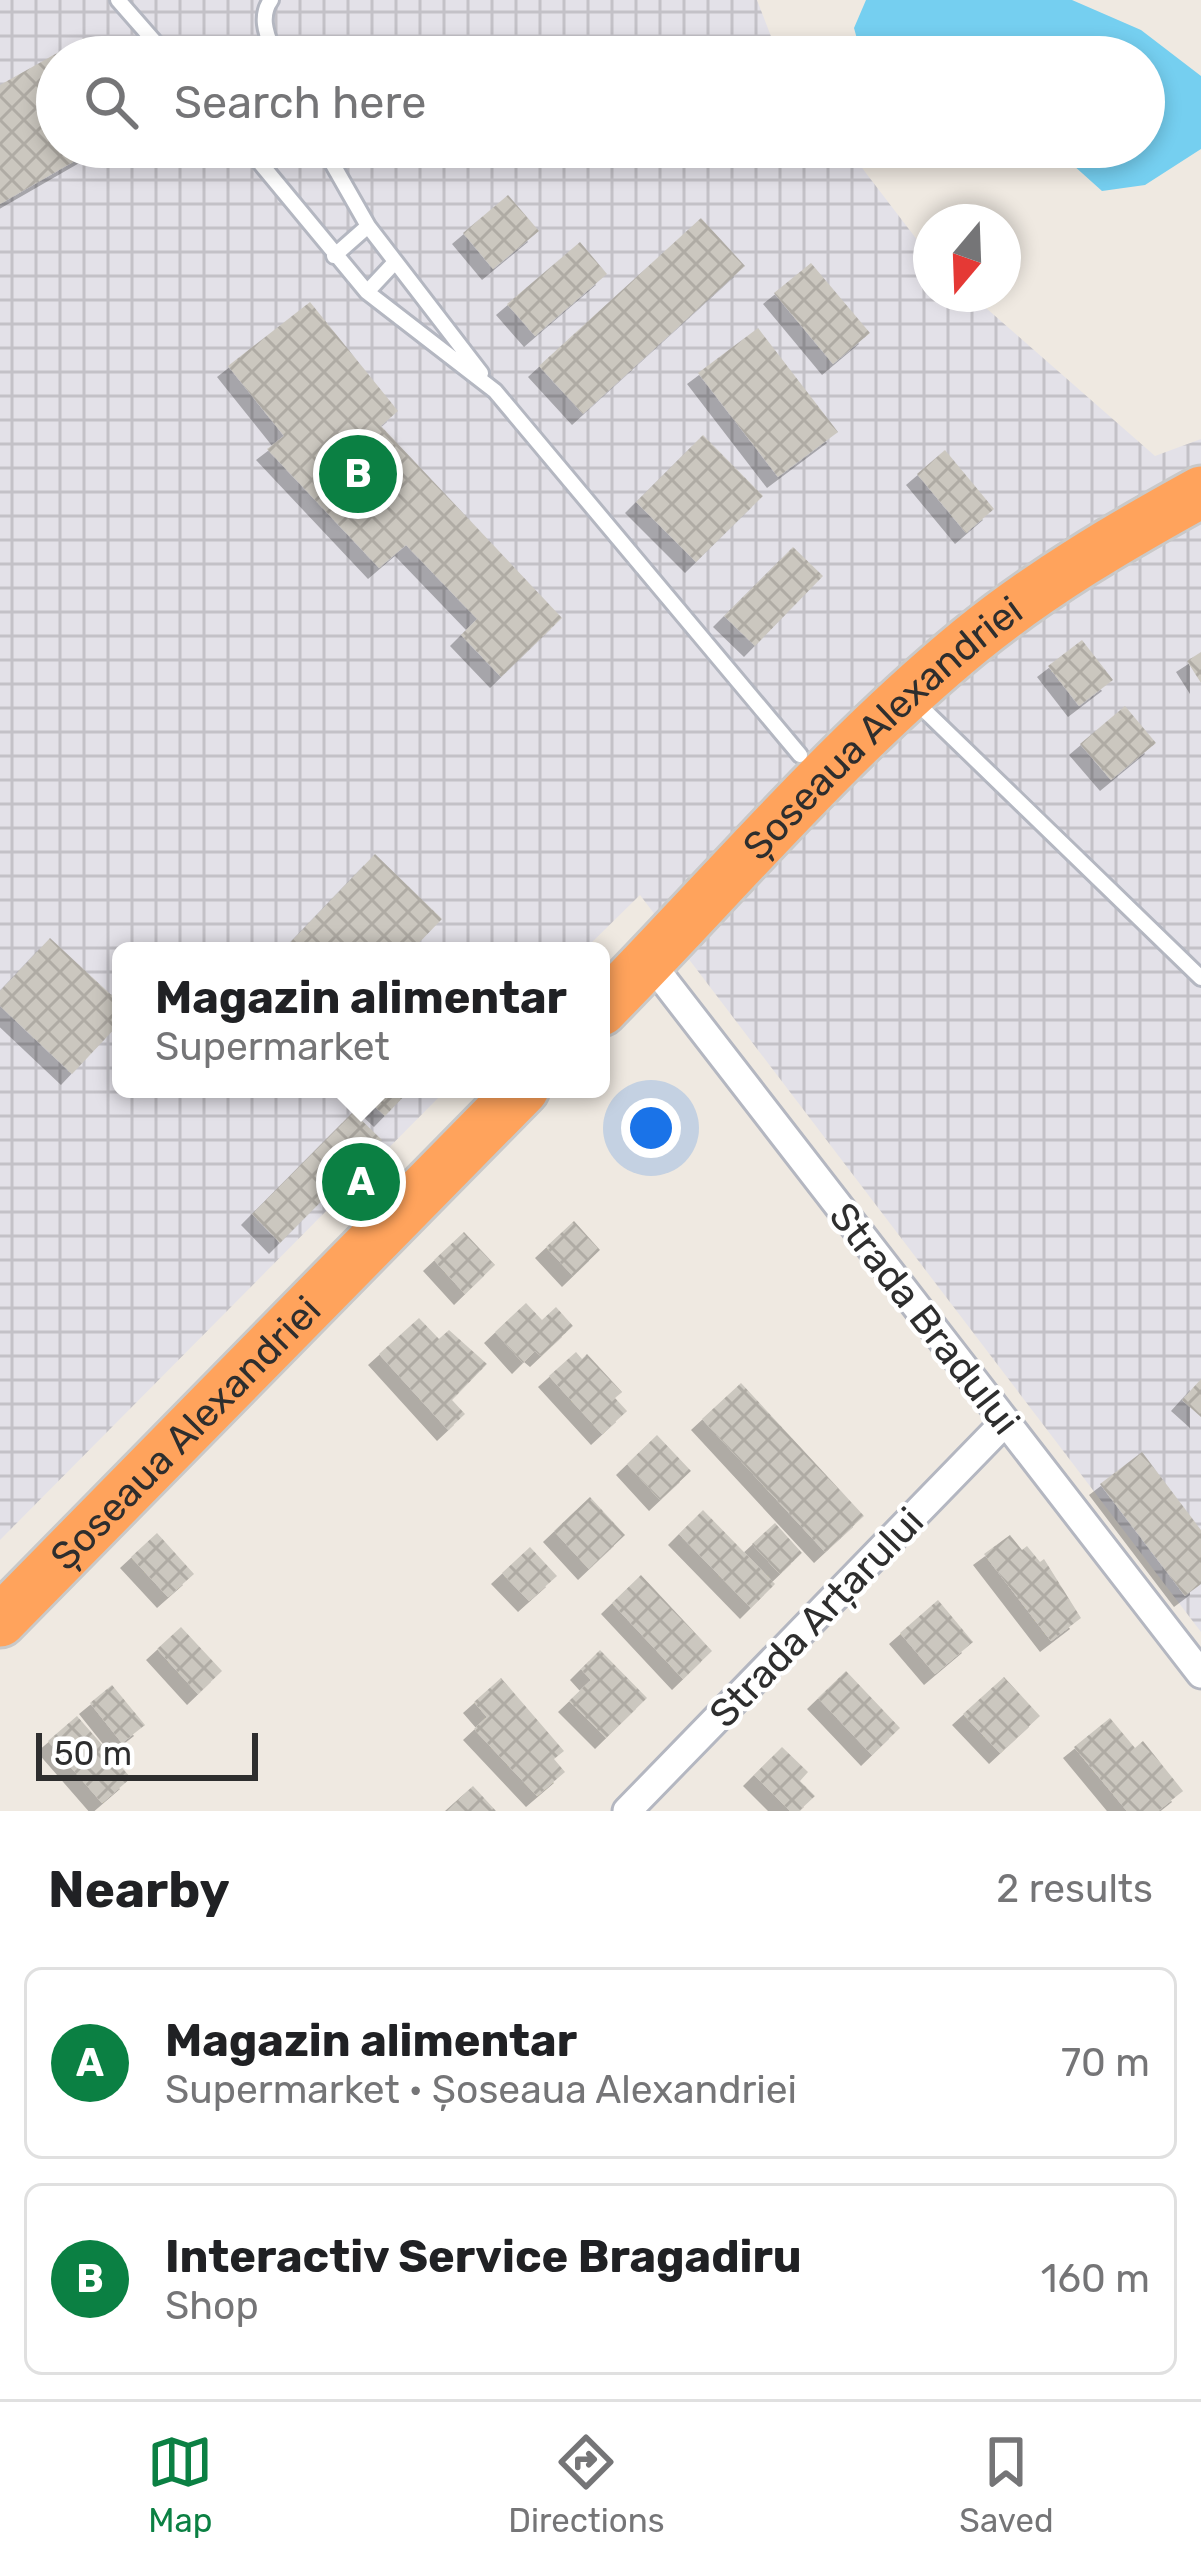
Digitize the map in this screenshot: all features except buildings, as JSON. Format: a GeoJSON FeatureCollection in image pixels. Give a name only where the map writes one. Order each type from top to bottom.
{"type":"FeatureCollection","features":[{"type":"Feature","properties":{"kind":"highway","name":"Șoseaua Alexandriei"},"geometry":{"type":"LineString","coordinates":[[610,992],[625,962],[800,754],[927,638],[996,582],[1133,494],[1201,460]]}},
{"type":"Feature","properties":{"kind":"highway","name":"Șoseaua Alexandriei"},"geometry":{"type":"LineString","coordinates":[[625,962],[971,639],[1041,589],[1201,492]]}},
{"type":"Feature","properties":{"kind":"highway","name":"Șoseaua Alexandriei"},"geometry":{"type":"LineString","coordinates":[[0,1576],[467,1098]]}},
{"type":"Feature","properties":{"kind":"highway","name":"Șoseaua Alexandriei"},"geometry":{"type":"LineString","coordinates":[[0,1621],[514,1098]]}},
{"type":"Feature","properties":{"kind":"street","name":"Strada Bradului"},"geometry":{"type":"LineString","coordinates":[[625,962],[1006,1423],[1201,1674]]}},
{"type":"Feature","properties":{"kind":"street","name":"Strada Arțarului"},"geometry":{"type":"LineString","coordinates":[[627,1811],[1006,1423]]}},
{"type":"Feature","properties":{"kind":"lane"},"geometry":{"type":"LineString","coordinates":[[118,0],[150,36]]}},
{"type":"Feature","properties":{"kind":"lane"},"geometry":{"type":"LineString","coordinates":[[268,36],[264,11],[271,0]]}},
{"type":"Feature","properties":{"kind":"lane"},"geometry":{"type":"LineString","coordinates":[[264,168],[368,292],[495,391]]}},
{"type":"Feature","properties":{"kind":"lane"},"geometry":{"type":"LineString","coordinates":[[335,168],[368,226],[495,391],[800,754]]}},
{"type":"Feature","properties":{"kind":"lane"},"geometry":{"type":"LineString","coordinates":[[334,256],[368,226]]}},
{"type":"Feature","properties":{"kind":"lane"},"geometry":{"type":"LineString","coordinates":[[368,292],[395,262]]}},
{"type":"Feature","properties":{"kind":"lane"},"geometry":{"type":"LineString","coordinates":[[909,695],[1201,978]]}},
{"type":"Feature","properties":{"kind":"shaded area"},"geometry":{"type":"Polygon","coordinates":[[[0,0],[757,0],[771,36],[36,36],[36,168],[862,168],[913,234],[913,312],[991,312],[1155,456],[1201,439],[1201,1632],[640,895],[592,942],[112,942],[112,1098],[438,1098],[0,1540],[0,0]]]}},
{"type":"Feature","properties":{"kind":"water"},"geometry":{"type":"Polygon","coordinates":[[[866,0],[1072,0],[1149,36],[856,36],[854,28],[866,0]]]}},
{"type":"Feature","properties":{"kind":"water"},"geometry":{"type":"Polygon","coordinates":[[[1165,48],[1201,76],[1201,149],[1145,185],[1102,191],[1076,168],[1165,168],[1165,48]]]}},
{"type":"Feature","properties":{"kind":"place","name":"Interactiv Service Bragadiru"},"geometry":{"type":"Point","coordinates":[358,474]}},
{"type":"Feature","properties":{"kind":"place","name":"Magazin alimentar"},"geometry":{"type":"Point","coordinates":[361,1182]}}]}
